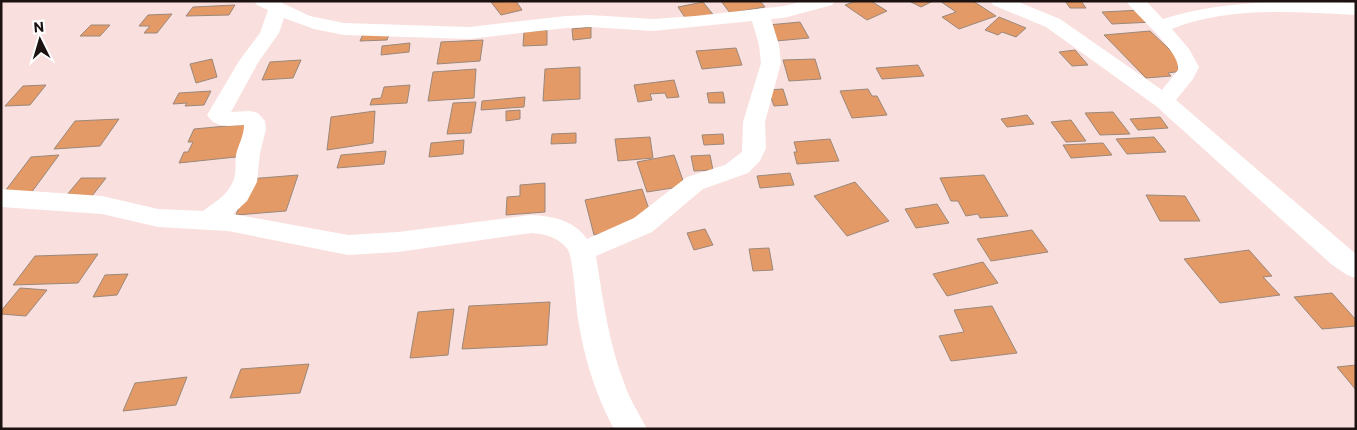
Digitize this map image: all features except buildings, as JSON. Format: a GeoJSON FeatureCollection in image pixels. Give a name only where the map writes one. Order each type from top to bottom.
{"type":"FeatureCollection","features":[{"type":"Feature","properties":{"kind":"street"},"geometry":{"type":"LineString","coordinates":[[209,220],[230,204],[242,189],[247,174],[249,150],[256,132],[254,121],[250,118],[222,119],[218,115],[249,61],[269,33],[271,4],[303,20],[344,29],[479,32],[574,22],[653,25],[784,12],[826,1]]}},
{"type":"Feature","properties":{"kind":"street"},"geometry":{"type":"LineString","coordinates":[[1135,1],[1160,27],[1186,60],[1189,67],[1187,73],[1164,101]]}},
{"type":"Feature","properties":{"kind":"street"},"geometry":{"type":"LineString","coordinates":[[1006,3],[1053,23],[1164,101],[1300,222],[1356,268]]}},
{"type":"Feature","properties":{"kind":"street"},"geometry":{"type":"LineString","coordinates":[[1160,27],[1179,18],[1236,10],[1305,7],[1356,10]]}},
{"type":"Feature","properties":{"kind":"street"},"geometry":{"type":"LineString","coordinates":[[582,251],[624,235],[651,220],[686,189],[697,182],[733,171],[743,165],[753,154],[755,141],[754,122],[771,64],[770,50],[760,15]]}},
{"type":"Feature","properties":{"kind":"street"},"geometry":{"type":"LineString","coordinates":[[1,198],[102,205],[158,218],[209,220],[348,245],[398,242],[513,226],[550,225],[563,231],[576,241],[582,251],[594,330],[604,374],[631,429]]}}]}
